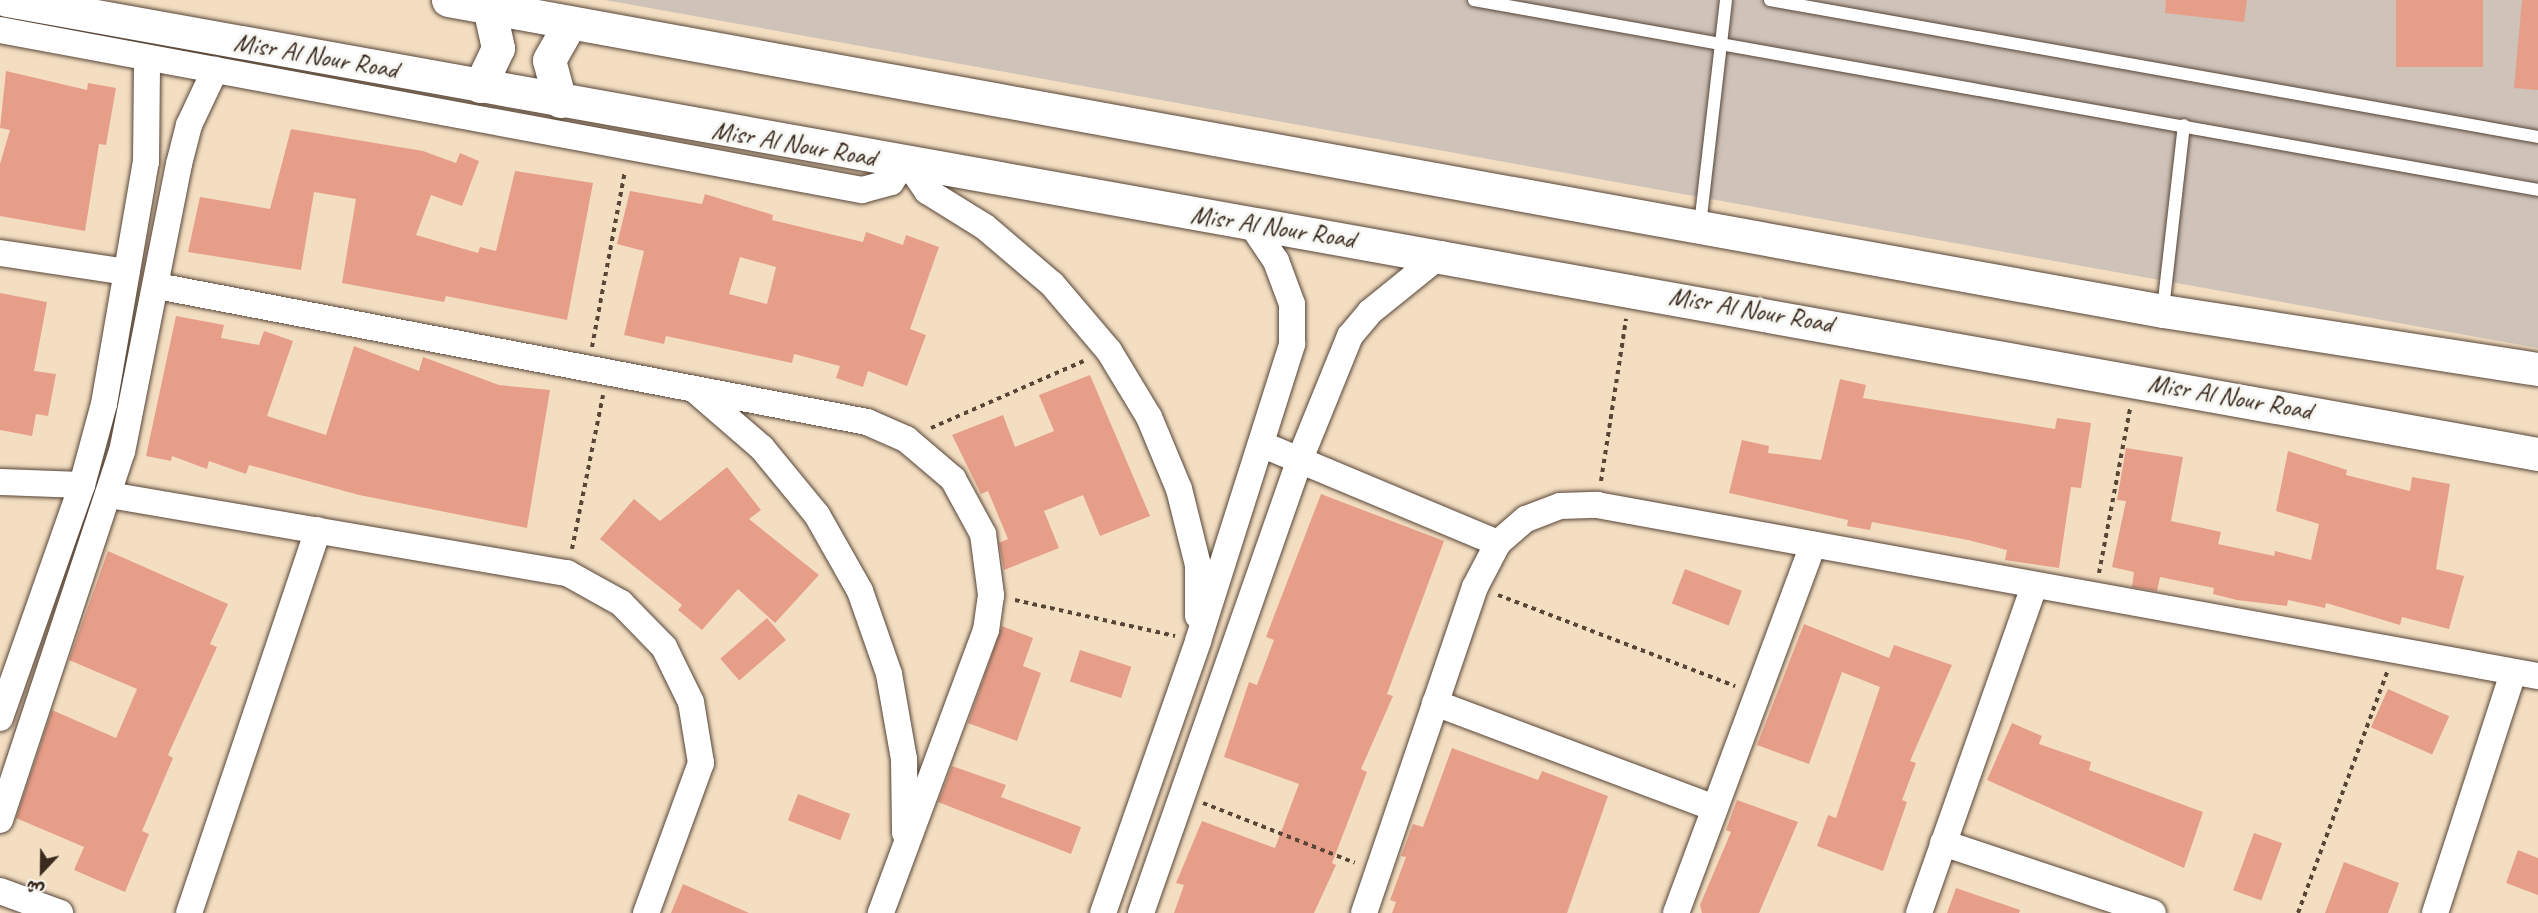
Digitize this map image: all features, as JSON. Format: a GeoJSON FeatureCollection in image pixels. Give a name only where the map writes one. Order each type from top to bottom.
{"type":"FeatureCollection","features":[{"type":"Feature","properties":{"kind":"street","name":"Misr Al Nour Road"},"geometry":{"type":"LineString","coordinates":[[7,0],[906,165],[1442,254],[2538,454]]}},
{"type":"Feature","properties":{"kind":"street"},"geometry":{"type":"LineString","coordinates":[[448,0],[2163,311],[2538,369]]}},
{"type":"Feature","properties":{"kind":"street"},"geometry":{"type":"LineString","coordinates":[[480,86],[498,48],[489,7]]}},
{"type":"Feature","properties":{"kind":"street"},"geometry":{"type":"LineString","coordinates":[[560,101],[549,60],[570,23]]}},
{"type":"Feature","properties":{"kind":"street"},"geometry":{"type":"LineString","coordinates":[[0,30],[862,190],[891,182],[906,165],[927,191],[985,227],[1052,284],[1109,351],[1149,417],[1179,489],[1198,565],[1198,641]]}},
{"type":"Feature","properties":{"kind":"street"},"geometry":{"type":"LineString","coordinates":[[0,717],[82,485],[104,404],[146,162],[147,58]]}},
{"type":"Feature","properties":{"kind":"street"},"geometry":{"type":"LineString","coordinates":[[0,820],[109,495],[134,408],[179,164],[189,125],[216,70]]}},
{"type":"Feature","properties":{"kind":"street"},"geometry":{"type":"LineString","coordinates":[[146,162],[179,164]]}},
{"type":"Feature","properties":{"kind":"street"},"geometry":{"type":"LineString","coordinates":[[1103,913],[1198,641],[1292,344],[1292,304],[1276,261],[1251,224]]}},
{"type":"Feature","properties":{"kind":"street"},"geometry":{"type":"LineString","coordinates":[[0,253],[127,272]]}},
{"type":"Feature","properties":{"kind":"street"},"geometry":{"type":"LineString","coordinates":[[1141,913],[1300,459],[1350,336],[1370,312],[1442,254]]}},
{"type":"Feature","properties":{"kind":"street"},"geometry":{"type":"LineString","coordinates":[[157,286],[867,422],[906,439],[953,479],[983,534],[991,595],[986,630],[881,913]]}},
{"type":"Feature","properties":{"kind":"street"},"geometry":{"type":"LineString","coordinates":[[696,391],[776,464],[817,515],[860,591],[889,674],[904,759],[905,847]]}},
{"type":"Feature","properties":{"kind":"street"},"geometry":{"type":"LineString","coordinates":[[1261,444],[1498,543]]}},
{"type":"Feature","properties":{"kind":"street"},"geometry":{"type":"LineString","coordinates":[[0,482],[82,485]]}},
{"type":"Feature","properties":{"kind":"street"},"geometry":{"type":"LineString","coordinates":[[109,495],[567,573],[621,603],[664,647],[691,702],[701,763],[646,913]]}},
{"type":"Feature","properties":{"kind":"street"},"geometry":{"type":"LineString","coordinates":[[1364,913],[1475,587],[1498,543],[1526,519],[1560,506],[1597,505],[2538,676]]}},
{"type":"Feature","properties":{"kind":"street"},"geometry":{"type":"LineString","coordinates":[[189,913],[318,530]]}},
{"type":"Feature","properties":{"kind":"street"},"geometry":{"type":"LineString","coordinates":[[1676,913],[1813,545]]}},
{"type":"Feature","properties":{"kind":"street"},"geometry":{"type":"LineString","coordinates":[[1919,913],[2034,586]]}},
{"type":"Feature","properties":{"kind":"street"},"geometry":{"type":"LineString","coordinates":[[2435,913],[2513,673]]}},
{"type":"Feature","properties":{"kind":"street"},"geometry":{"type":"LineString","coordinates":[[12,682],[44,691]]}},
{"type":"Feature","properties":{"kind":"street"},"geometry":{"type":"LineString","coordinates":[[1435,703],[1714,808]]}},
{"type":"Feature","properties":{"kind":"street"},"geometry":{"type":"LineString","coordinates":[[1128,842],[1161,853]]}},
{"type":"Feature","properties":{"kind":"street"},"geometry":{"type":"LineString","coordinates":[[1943,843],[2152,913]]}},
{"type":"Feature","properties":{"kind":"street"},"geometry":{"type":"LineString","coordinates":[[0,891],[60,913]]}},
{"type":"Feature","properties":{"kind":"lane"},"geometry":{"type":"LineString","coordinates":[[1474,0],[2538,190]]}},
{"type":"Feature","properties":{"kind":"lane"},"geometry":{"type":"LineString","coordinates":[[1700,227],[1726,0]]}},
{"type":"Feature","properties":{"kind":"lane"},"geometry":{"type":"LineString","coordinates":[[1770,0],[2538,137]]}},
{"type":"Feature","properties":{"kind":"lane"},"geometry":{"type":"LineString","coordinates":[[2163,311],[2184,125]]}},
{"type":"Feature","properties":{"kind":"path"},"geometry":{"type":"LineString","coordinates":[[567,573],[629,147]]}},
{"type":"Feature","properties":{"kind":"path"},"geometry":{"type":"LineString","coordinates":[[1597,505],[1631,288]]}},
{"type":"Feature","properties":{"kind":"path"},"geometry":{"type":"LineString","coordinates":[[906,439],[1109,351]]}},
{"type":"Feature","properties":{"kind":"path"},"geometry":{"type":"LineString","coordinates":[[2095,597],[2135,379]]}},
{"type":"Feature","properties":{"kind":"path"},"geometry":{"type":"LineString","coordinates":[[1475,587],[1758,694]]}},
{"type":"Feature","properties":{"kind":"path"},"geometry":{"type":"LineString","coordinates":[[991,595],[1198,641]]}},
{"type":"Feature","properties":{"kind":"path"},"geometry":{"type":"LineString","coordinates":[[2298,913],[2396,649]]}},
{"type":"Feature","properties":{"kind":"path"},"geometry":{"type":"LineString","coordinates":[[1181,795],[1378,872]]}},
{"type":"Feature","properties":{"kind":"shaded area"},"geometry":{"type":"Polygon","coordinates":[[[605,0],[2538,0],[2538,348],[605,0]]]}},
{"type":"Feature","properties":{"kind":"building"},"geometry":{"type":"Polygon","coordinates":[[[2166,0],[2247,0],[2244,22],[2165,13],[2166,0]]]}},
{"type":"Feature","properties":{"kind":"building"},"geometry":{"type":"Polygon","coordinates":[[[2396,0],[2483,0],[2483,67],[2396,67],[2396,0]]]}},
{"type":"Feature","properties":{"kind":"building"},"geometry":{"type":"Polygon","coordinates":[[[2522,0],[2538,0],[2538,90],[2514,88],[2522,0]]]}},
{"type":"Feature","properties":{"kind":"building"},"geometry":{"type":"Polygon","coordinates":[[[6,71],[87,90],[88,83],[116,88],[106,145],[99,144],[85,231],[0,216],[0,164],[10,130],[0,128],[6,71]]]}},
{"type":"Feature","properties":{"kind":"building"},"geometry":{"type":"Polygon","coordinates":[[[291,129],[423,151],[456,163],[460,153],[479,161],[462,206],[431,195],[416,235],[478,253],[480,247],[496,251],[515,171],[593,183],[567,320],[446,296],[444,302],[342,283],[356,199],[314,192],[301,270],[188,252],[200,197],[270,209],[291,129]]]}},
{"type":"Feature","properties":{"kind":"building"},"geometry":{"type":"Polygon","coordinates":[[[630,191],[702,204],[705,194],[773,215],[772,220],[863,242],[866,232],[903,245],[906,235],[939,247],[910,329],[926,335],[907,386],[868,371],[863,387],[836,378],[840,366],[794,354],[792,363],[666,336],[664,344],[624,335],[644,251],[617,244],[630,191]],[[740,257],[729,294],[767,304],[776,267],[740,257]]]}},
{"type":"Feature","properties":{"kind":"building"},"geometry":{"type":"Polygon","coordinates":[[[0,293],[47,302],[34,371],[56,374],[48,416],[36,414],[32,436],[0,430],[0,293]]]}},
{"type":"Feature","properties":{"kind":"building"},"geometry":{"type":"Polygon","coordinates":[[[176,316],[224,325],[221,338],[259,345],[264,331],[293,341],[267,416],[326,435],[354,346],[419,371],[423,357],[499,385],[550,390],[527,528],[359,495],[249,465],[246,474],[209,461],[207,469],[172,456],[171,461],[146,456],[176,316]]]}},
{"type":"Feature","properties":{"kind":"building"},"geometry":{"type":"Polygon","coordinates":[[[1090,375],[1150,516],[1100,536],[1083,495],[1044,511],[1059,548],[1004,570],[999,543],[1008,539],[988,491],[981,494],[952,435],[1003,415],[1015,447],[1054,431],[1039,395],[1090,375]]]}},
{"type":"Feature","properties":{"kind":"building"},"geometry":{"type":"Polygon","coordinates":[[[1840,379],[1866,385],[1863,398],[2055,429],[2057,418],[2091,423],[2081,488],[2071,487],[2059,568],[2005,560],[2007,550],[1968,540],[1872,522],[1870,530],[1847,526],[1848,520],[1729,493],[1742,440],[1769,446],[1768,453],[1821,460],[1840,379]]]}},
{"type":"Feature","properties":{"kind":"building"},"geometry":{"type":"Polygon","coordinates":[[[2126,448],[2183,457],[2171,521],[2221,532],[2218,544],[2274,556],[2275,551],[2311,560],[2319,524],[2276,511],[2288,451],[2347,470],[2346,475],[2410,491],[2412,477],[2450,484],[2436,569],[2464,576],[2449,629],[2402,617],[2400,625],[2326,603],[2325,608],[2288,600],[2287,606],[2237,600],[2213,594],[2214,588],[2160,577],[2157,591],[2132,587],[2134,572],[2112,567],[2126,501],[2117,500],[2126,448]]]}},
{"type":"Feature","properties":{"kind":"building"},"geometry":{"type":"Polygon","coordinates":[[[727,467],[761,510],[749,519],[819,575],[775,623],[738,589],[702,630],[678,610],[682,605],[600,539],[634,499],[660,521],[727,467]]]}},
{"type":"Feature","properties":{"kind":"building"},"geometry":{"type":"Polygon","coordinates":[[[1321,494],[1444,541],[1387,694],[1393,696],[1361,769],[1367,772],[1332,863],[1336,865],[1314,913],[1174,913],[1184,885],[1176,883],[1202,821],[1275,848],[1299,784],[1224,757],[1249,682],[1257,685],[1274,640],[1266,637],[1321,494]]]}},
{"type":"Feature","properties":{"kind":"building"},"geometry":{"type":"Polygon","coordinates":[[[108,551],[228,604],[210,644],[217,647],[168,755],[173,758],[142,831],[149,834],[125,892],[74,870],[84,847],[16,818],[52,710],[116,738],[137,689],[69,660],[108,551]]]}},
{"type":"Feature","properties":{"kind":"building"},"geometry":{"type":"Polygon","coordinates":[[[1685,569],[1742,591],[1729,625],[1672,604],[1685,569]]]}},
{"type":"Feature","properties":{"kind":"building"},"geometry":{"type":"Polygon","coordinates":[[[767,618],[786,640],[739,681],[720,659],[767,618]]]}},
{"type":"Feature","properties":{"kind":"building"},"geometry":{"type":"Polygon","coordinates":[[[1804,624],[1889,658],[1894,645],[1952,665],[1910,761],[1916,763],[1902,800],[1907,802],[1883,871],[1817,846],[1828,815],[1836,818],[1880,687],[1842,672],[1809,764],[1757,745],[1804,624]]]}},
{"type":"Feature","properties":{"kind":"building"},"geometry":{"type":"Polygon","coordinates":[[[1002,626],[1033,638],[1023,666],[1041,673],[1017,741],[968,723],[1002,626]]]}},
{"type":"Feature","properties":{"kind":"building"},"geometry":{"type":"Polygon","coordinates":[[[1080,650],[1131,667],[1121,698],[1070,681],[1080,650]]]}},
{"type":"Feature","properties":{"kind":"building"},"geometry":{"type":"Polygon","coordinates":[[[2388,689],[2449,716],[2432,755],[2371,727],[2388,689]]]}},
{"type":"Feature","properties":{"kind":"building"},"geometry":{"type":"Polygon","coordinates":[[[2012,723],[2042,736],[2039,744],[2091,762],[2089,770],[2203,812],[2184,868],[1987,780],[2012,723]]]}},
{"type":"Feature","properties":{"kind":"building"},"geometry":{"type":"Polygon","coordinates":[[[1452,748],[1538,780],[1542,771],[1608,796],[1567,913],[1392,913],[1396,902],[1390,900],[1406,857],[1401,856],[1413,824],[1423,827],[1452,748]]]}},
{"type":"Feature","properties":{"kind":"building"},"geometry":{"type":"Polygon","coordinates":[[[952,766],[1006,785],[1001,797],[1081,827],[1071,854],[938,802],[952,766]]]}},
{"type":"Feature","properties":{"kind":"building"},"geometry":{"type":"Polygon","coordinates":[[[798,794],[850,814],[840,840],[788,820],[798,794]]]}},
{"type":"Feature","properties":{"kind":"building"},"geometry":{"type":"Polygon","coordinates":[[[1737,800],[1798,822],[1759,913],[1702,913],[1700,905],[1731,832],[1726,830],[1737,800]]]}},
{"type":"Feature","properties":{"kind":"building"},"geometry":{"type":"Polygon","coordinates":[[[2254,833],[2282,843],[2261,901],[2233,890],[2254,833]]]}},
{"type":"Feature","properties":{"kind":"building"},"geometry":{"type":"Polygon","coordinates":[[[2518,850],[2538,858],[2538,895],[2506,883],[2518,850]]]}},
{"type":"Feature","properties":{"kind":"building"},"geometry":{"type":"Polygon","coordinates":[[[2344,862],[2399,883],[2388,913],[2325,913],[2344,862]]]}},
{"type":"Feature","properties":{"kind":"building"},"geometry":{"type":"Polygon","coordinates":[[[683,884],[749,913],[671,913],[683,884]]]}},
{"type":"Feature","properties":{"kind":"building"},"geometry":{"type":"Polygon","coordinates":[[[1956,888],[2020,910],[2019,913],[1947,913],[1956,888]]]}}]}
